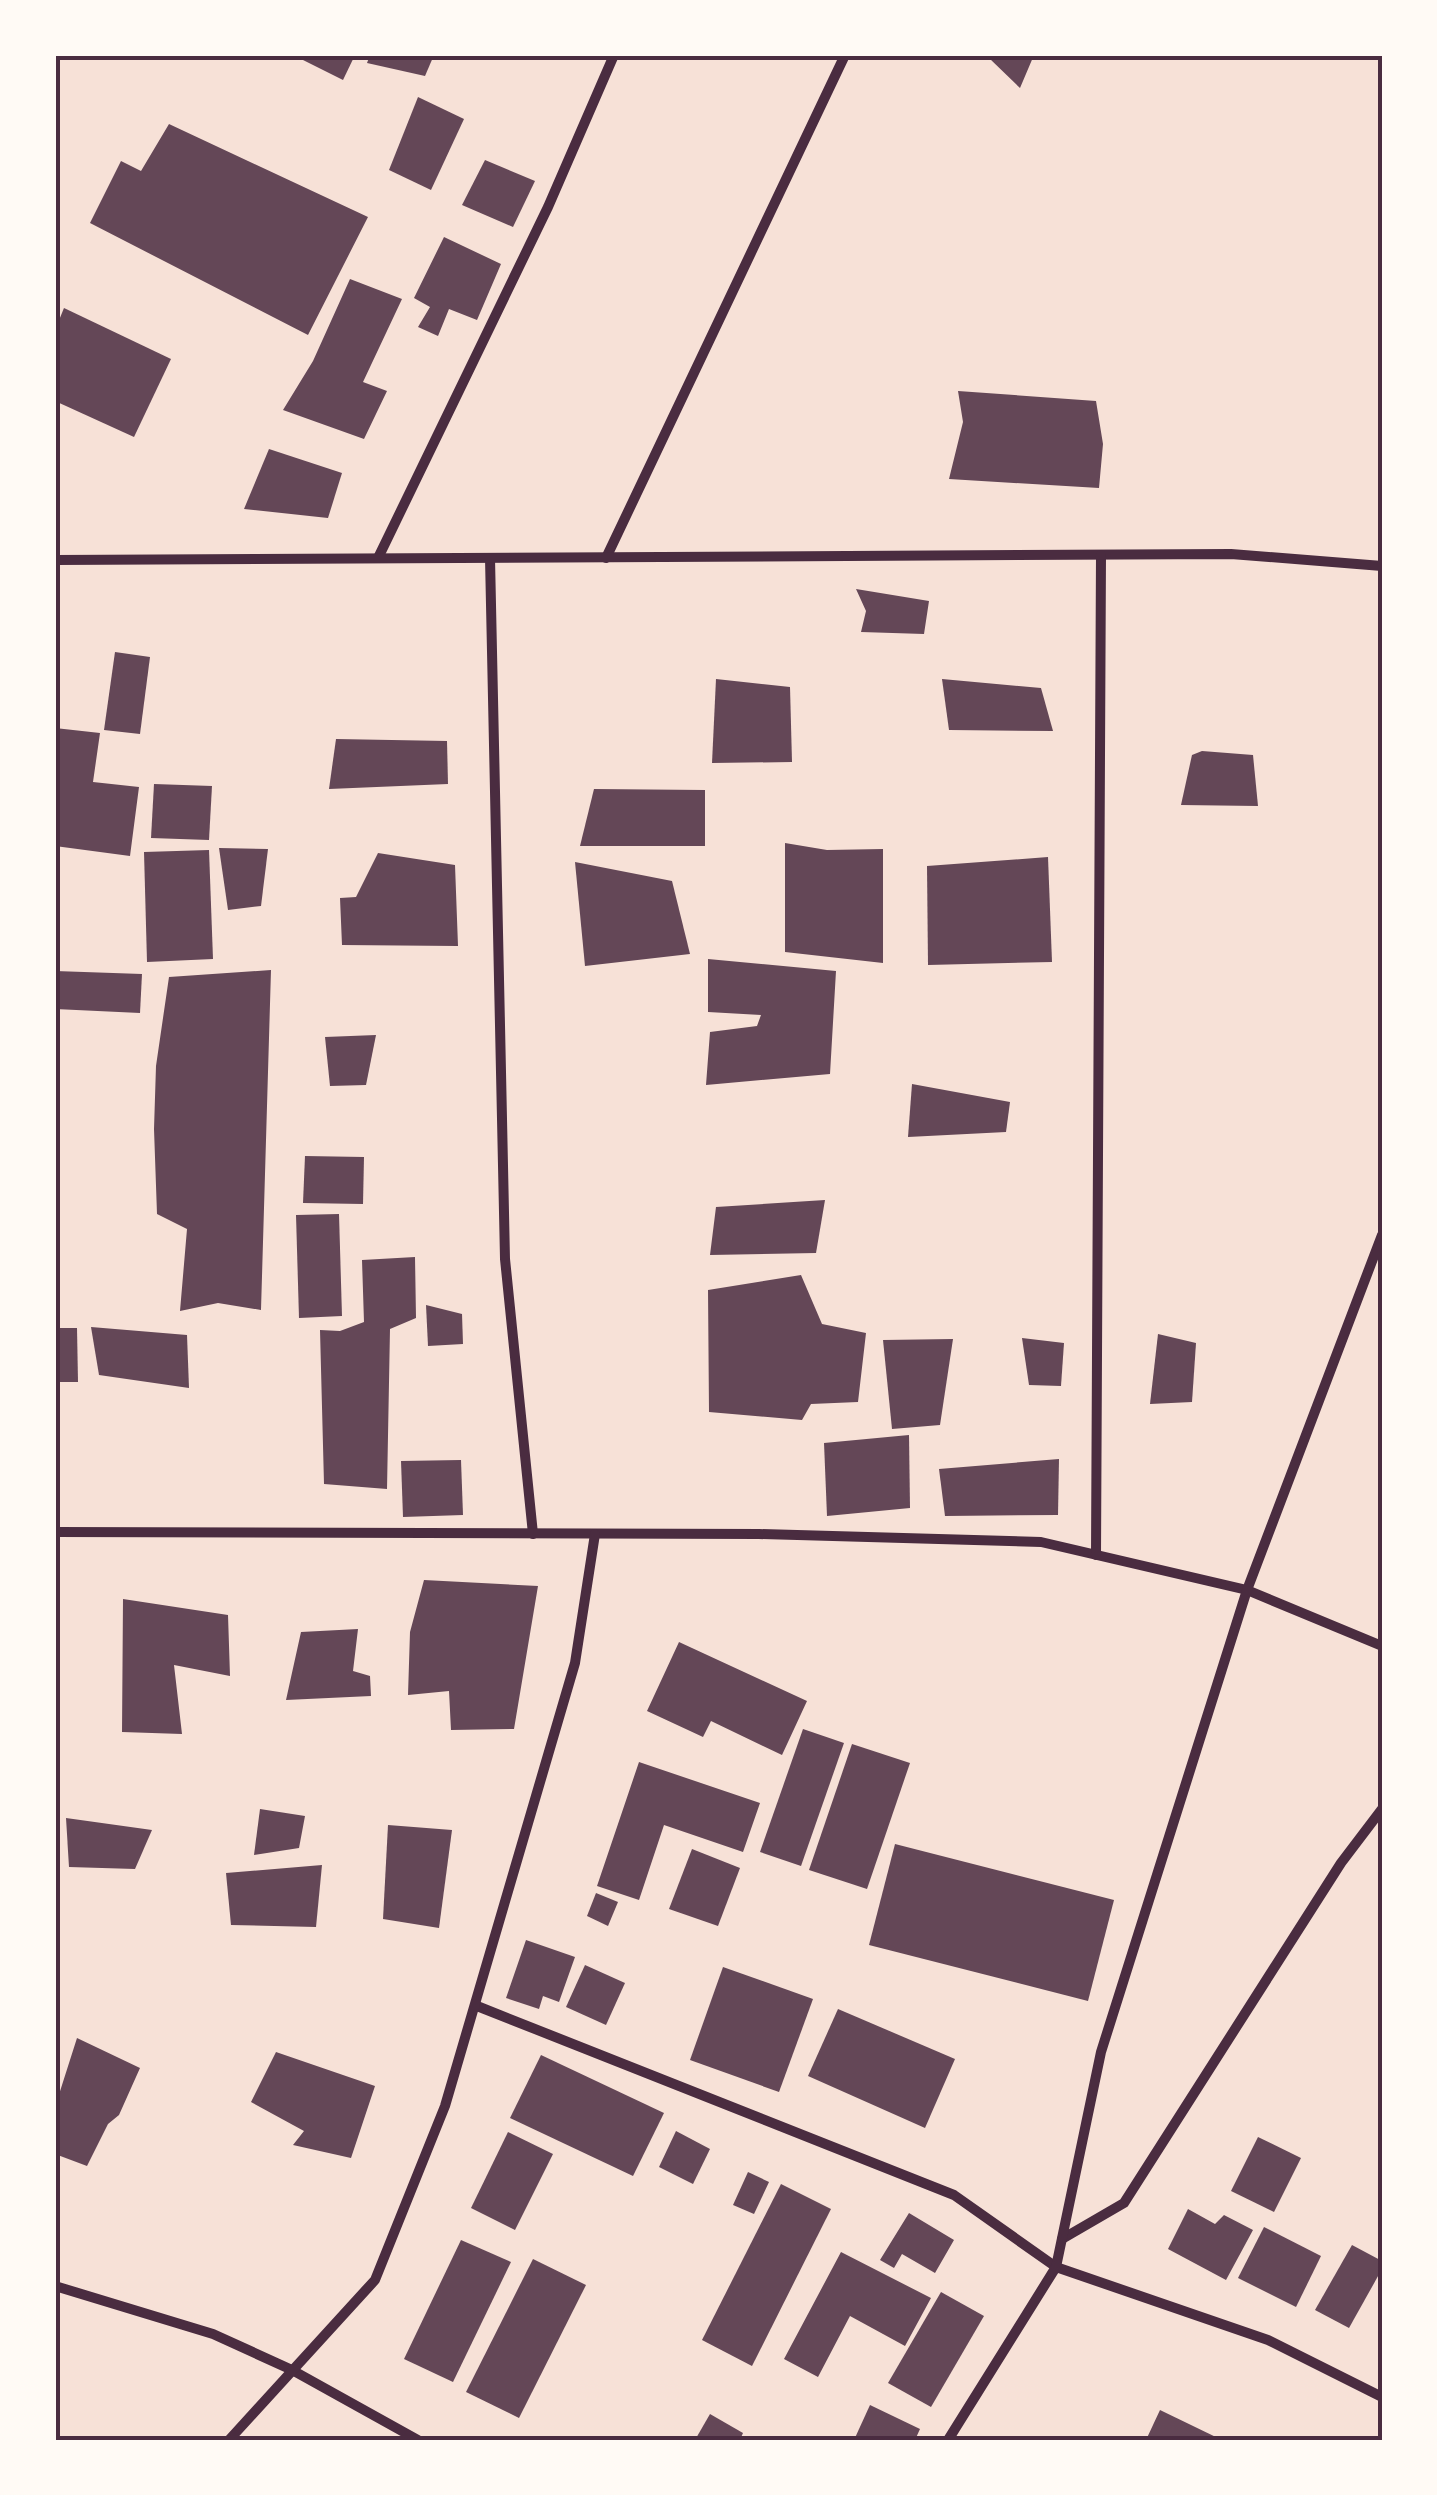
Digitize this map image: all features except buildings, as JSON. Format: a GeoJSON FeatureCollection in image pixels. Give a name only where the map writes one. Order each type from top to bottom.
{"type":"FeatureCollection","features":[{"type":"Feature","properties":{"kind":"street"},"geometry":{"type":"LineString","coordinates":[[378,558],[548,207],[614,55]]}},
{"type":"Feature","properties":{"kind":"street"},"geometry":{"type":"LineString","coordinates":[[606,558],[845,55]]}},
{"type":"Feature","properties":{"kind":"street"},"geometry":{"type":"LineString","coordinates":[[55,560],[1231,554],[1382,566]]}},
{"type":"Feature","properties":{"kind":"street"},"geometry":{"type":"LineString","coordinates":[[1096,1556],[1101,555]]}},
{"type":"Feature","properties":{"kind":"street"},"geometry":{"type":"LineString","coordinates":[[490,558],[504,1259],[533,1534]]}},
{"type":"Feature","properties":{"kind":"street"},"geometry":{"type":"LineString","coordinates":[[948,2440],[1056,2267],[1101,2052],[1246,1590],[1382,1235]]}},
{"type":"Feature","properties":{"kind":"street"},"geometry":{"type":"LineString","coordinates":[[55,1532],[759,1534],[1041,1542],[1246,1590],[1382,1646]]}},
{"type":"Feature","properties":{"kind":"street"},"geometry":{"type":"LineString","coordinates":[[229,2440],[374,2280],[445,2106],[478,2006],[575,1663],[595,1534]]}},
{"type":"Feature","properties":{"kind":"street"},"geometry":{"type":"LineString","coordinates":[[1062,2239],[1124,2203],[1341,1863],[1382,1809]]}},
{"type":"Feature","properties":{"kind":"street"},"geometry":{"type":"LineString","coordinates":[[478,2006],[954,2196],[1056,2267],[1268,2340],[1382,2396]]}},
{"type":"Feature","properties":{"kind":"street"},"geometry":{"type":"LineString","coordinates":[[55,2286],[214,2334],[292,2370],[418,2440]]}}]}
